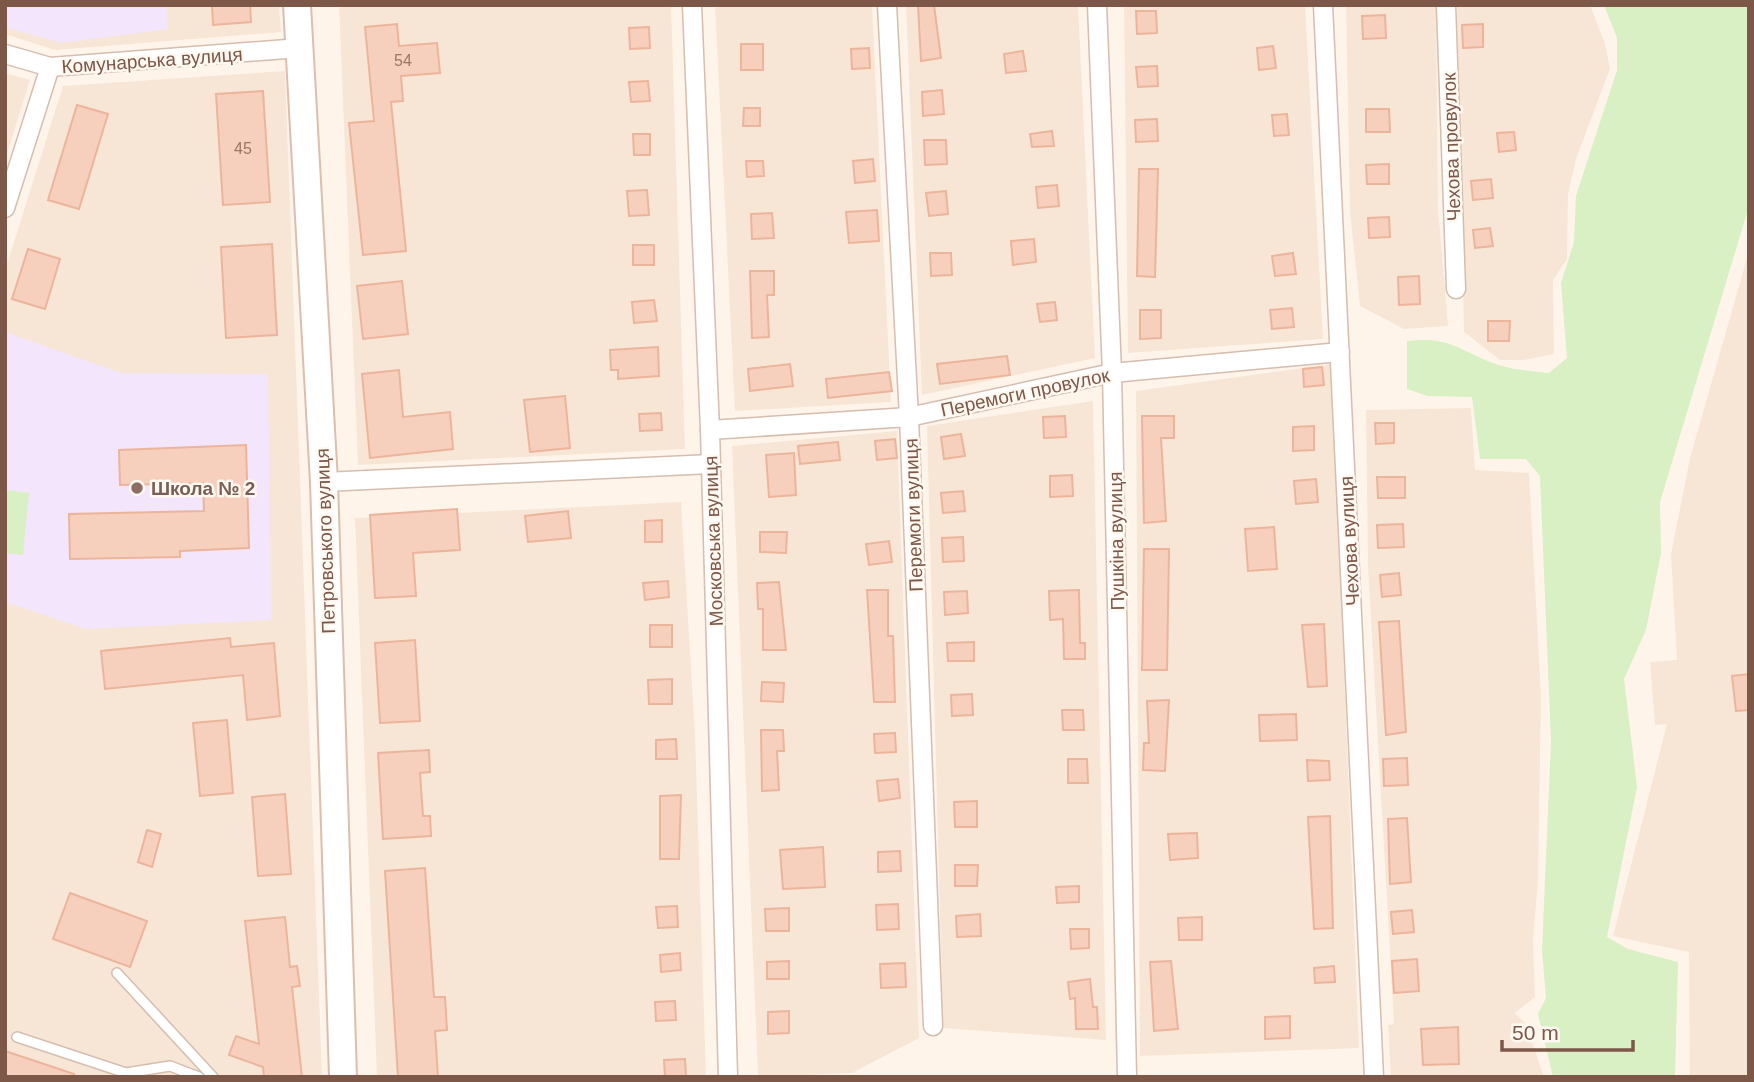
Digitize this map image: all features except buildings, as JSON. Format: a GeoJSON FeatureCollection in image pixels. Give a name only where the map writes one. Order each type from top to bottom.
{"type":"FeatureCollection","features":[{"type":"Feature","properties":{"kind":"main road","name":"Петровського вулиця"},"geometry":{"type":"LineString","coordinates":[[297,5],[324,482],[343,1077]]}},
{"type":"Feature","properties":{"kind":"street","name":"Московська вулиця"},"geometry":{"type":"LineString","coordinates":[[692,5],[710,430],[728,1077]]}},
{"type":"Feature","properties":{"kind":"street","name":"Перемоги вулиця"},"geometry":{"type":"LineString","coordinates":[[887,5],[909,417],[933,1026]]}},
{"type":"Feature","properties":{"kind":"street","name":"Пушкіна вулиця"},"geometry":{"type":"LineString","coordinates":[[1097,5],[1112,373],[1127,1077]]}},
{"type":"Feature","properties":{"kind":"street","name":"Чехова вулиця"},"geometry":{"type":"LineString","coordinates":[[1323,5],[1374,1077]]}},
{"type":"Feature","properties":{"kind":"street","name":"Чехова провулок"},"geometry":{"type":"LineString","coordinates":[[1446,5],[1455,289]]}},
{"type":"Feature","properties":{"kind":"street","name":"Комунарська вулиця"},"geometry":{"type":"LineString","coordinates":[[5,54],[50,67],[300,48]]}},
{"type":"Feature","properties":{"kind":"street"},"geometry":{"type":"LineString","coordinates":[[5,208],[50,67]]}},
{"type":"Feature","properties":{"kind":"street","name":"Перемоги провулок"},"geometry":{"type":"LineString","coordinates":[[710,430],[909,417],[1112,373],[1340,352]]}},
{"type":"Feature","properties":{"kind":"street"},"geometry":{"type":"LineString","coordinates":[[324,482],[711,464]]}},
{"type":"Feature","properties":{"kind":"lane"},"geometry":{"type":"LineString","coordinates":[[117,972],[213,1077]]}},
{"type":"Feature","properties":{"kind":"lane"},"geometry":{"type":"LineString","coordinates":[[18,1037],[126,1073],[170,1066],[200,1077]]}},
{"type":"Feature","properties":{"kind":"shaded area"},"geometry":{"type":"Polygon","coordinates":[[[5,5],[279,5],[281,32],[55,50],[5,34],[5,5]]]}},
{"type":"Feature","properties":{"kind":"shaded area"},"geometry":{"type":"Polygon","coordinates":[[[5,5],[166,5],[168,29],[61,43],[5,27],[5,5]]]}},
{"type":"Feature","properties":{"kind":"shaded area"},"geometry":{"type":"Polygon","coordinates":[[[339,5],[671,5],[685,449],[358,465],[339,5]]]}},
{"type":"Feature","properties":{"kind":"shaded area"},"geometry":{"type":"Polygon","coordinates":[[[715,5],[872,5],[891,402],[735,411],[715,5]]]}},
{"type":"Feature","properties":{"kind":"shaded area"},"geometry":{"type":"Polygon","coordinates":[[[906,5],[1078,5],[1095,358],[922,395],[906,5]]]}},
{"type":"Feature","properties":{"kind":"shaded area"},"geometry":{"type":"Polygon","coordinates":[[[1124,5],[1305,5],[1323,339],[1128,353],[1124,5]]]}},
{"type":"Feature","properties":{"kind":"shaded area"},"geometry":{"type":"Polygon","coordinates":[[[1346,5],[1436,5],[1438,208],[1448,326],[1404,329],[1360,306],[1350,211],[1346,5]]]}},
{"type":"Feature","properties":{"kind":"shaded area"},"geometry":{"type":"Polygon","coordinates":[[[1457,5],[1590,5],[1605,44],[1610,69],[1576,159],[1568,195],[1567,259],[1553,280],[1554,354],[1524,360],[1500,360],[1464,332],[1457,5]]]}},
{"type":"Feature","properties":{"kind":"shaded area"},"geometry":{"type":"Polygon","coordinates":[[[285,71],[322,1077],[5,1077],[5,271],[63,86],[285,71]]]}},
{"type":"Feature","properties":{"kind":"shaded area"},"geometry":{"type":"Polygon","coordinates":[[[5,73],[30,80],[5,160],[5,73]]]}},
{"type":"Feature","properties":{"kind":"shaded area"},"geometry":{"type":"Polygon","coordinates":[[[1749,251],[1749,1077],[1690,1077],[1689,952],[1613,936],[1667,724],[1655,725],[1650,662],[1677,660],[1671,554],[1690,458],[1749,251]]]}},
{"type":"Feature","properties":{"kind":"shaded area","name":"Школа № 2"},"geometry":{"type":"Polygon","coordinates":[[[5,332],[121,373],[268,374],[271,620],[86,629],[5,602],[5,332]]]}},
{"type":"Feature","properties":{"kind":"shaded area"},"geometry":{"type":"Polygon","coordinates":[[[1332,364],[1359,1048],[1140,1056],[1136,391],[1332,364]]]}},
{"type":"Feature","properties":{"kind":"shaded area"},"geometry":{"type":"Polygon","coordinates":[[[1093,401],[1106,1040],[943,1028],[927,426],[1093,401]]]}},
{"type":"Feature","properties":{"kind":"shaded area"},"geometry":{"type":"Polygon","coordinates":[[[1471,408],[1475,470],[1529,473],[1541,695],[1538,881],[1533,940],[1535,997],[1515,1013],[1526,1024],[1544,1077],[1391,1077],[1388,1025],[1394,1024],[1368,566],[1366,410],[1471,408]]]}},
{"type":"Feature","properties":{"kind":"shaded area"},"geometry":{"type":"Polygon","coordinates":[[[897,431],[919,1038],[852,1073],[758,1077],[732,446],[897,431]]]}},
{"type":"Feature","properties":{"kind":"shaded area"},"geometry":{"type":"Polygon","coordinates":[[[681,502],[695,735],[706,1077],[377,1077],[355,518],[681,502]]]}},
{"type":"Feature","properties":{"kind":"green space"},"geometry":{"type":"Polygon","coordinates":[[[1604,5],[1749,5],[1749,206],[1660,502],[1661,553],[1646,630],[1624,679],[1637,787],[1607,937],[1628,949],[1678,962],[1675,1077],[1553,1077],[1538,1014],[1546,998],[1542,951],[1551,741],[1540,476],[1526,459],[1480,459],[1472,397],[1428,396],[1407,389],[1407,341],[1440,341],[1509,368],[1549,373],[1567,358],[1561,283],[1574,242],[1576,196],[1617,70],[1617,38],[1604,5]]]}},
{"type":"Feature","properties":{"kind":"green space"},"geometry":{"type":"Polygon","coordinates":[[[5,490],[29,493],[23,555],[5,553],[5,490]]]}},
{"type":"Feature","properties":{"kind":"place","name":"Школа № 2"},"geometry":{"type":"Point","coordinates":[137,488]}}]}
